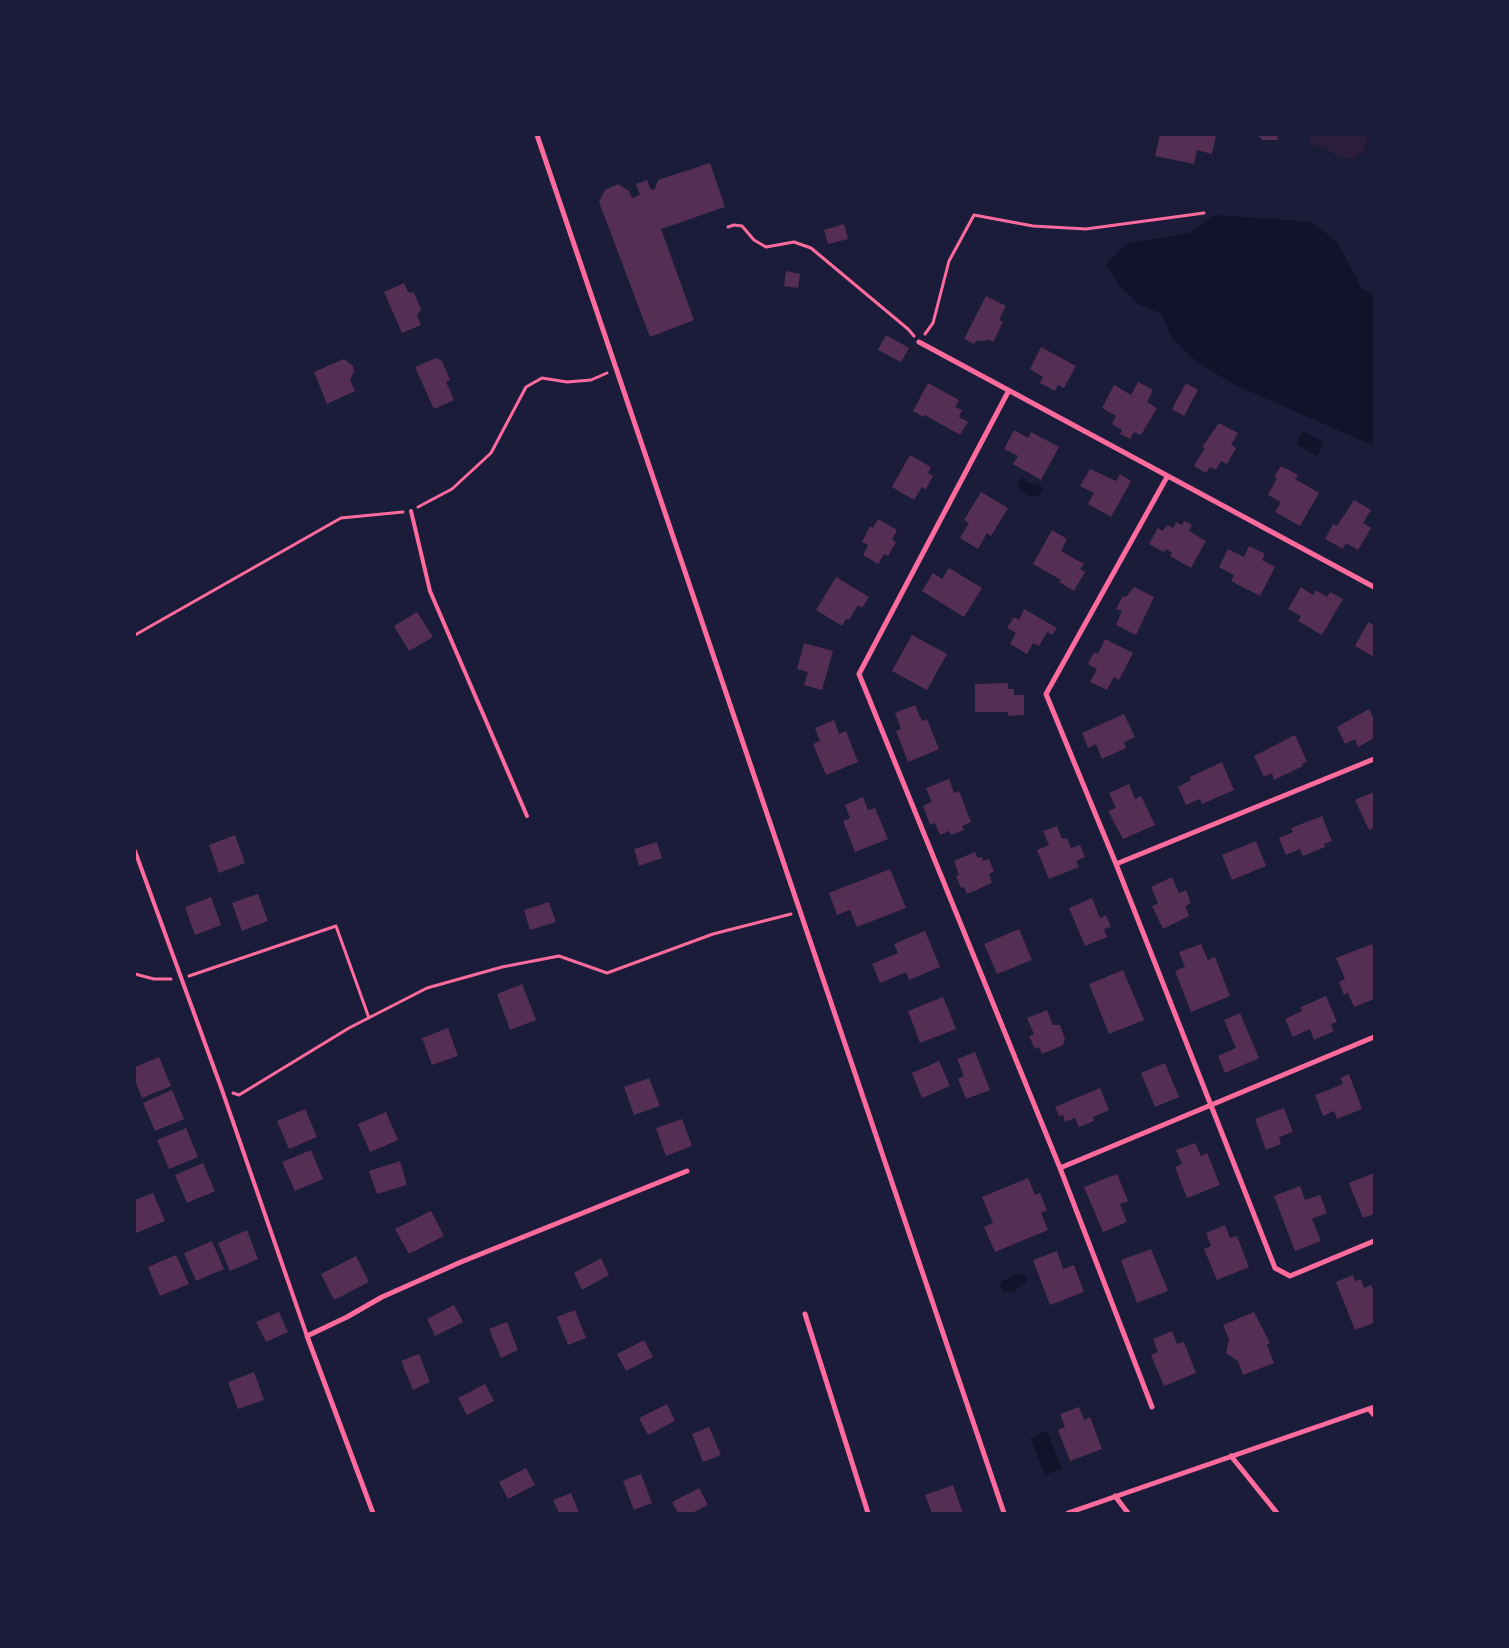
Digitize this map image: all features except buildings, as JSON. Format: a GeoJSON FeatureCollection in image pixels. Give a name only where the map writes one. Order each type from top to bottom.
{"type":"FeatureCollection","features":[{"type":"Feature","properties":{"kind":"street"},"geometry":{"type":"LineString","coordinates":[[537,135],[1004,1513]]}},
{"type":"Feature","properties":{"kind":"street"},"geometry":{"type":"LineString","coordinates":[[918,342],[1166,477],[1374,587]]}},
{"type":"Feature","properties":{"kind":"street"},"geometry":{"type":"LineString","coordinates":[[1008,392],[859,674],[1060,1168],[1152,1407]]}},
{"type":"Feature","properties":{"kind":"street"},"geometry":{"type":"LineString","coordinates":[[1166,477],[1046,694],[1116,864],[1275,1268],[1290,1276],[1374,1241]]}},
{"type":"Feature","properties":{"kind":"street"},"geometry":{"type":"LineString","coordinates":[[1116,864],[1374,759]]}},
{"type":"Feature","properties":{"kind":"street"},"geometry":{"type":"LineString","coordinates":[[1060,1168],[1211,1107],[1374,1037]]}},
{"type":"Feature","properties":{"kind":"street"},"geometry":{"type":"LineString","coordinates":[[373,1513],[307,1336],[347,1317],[382,1297],[462,1262],[687,1171]]}},
{"type":"Feature","properties":{"kind":"street"},"geometry":{"type":"LineString","coordinates":[[805,1314],[868,1513]]}},
{"type":"Feature","properties":{"kind":"street"},"geometry":{"type":"LineString","coordinates":[[1068,1513],[1372,1408],[1374,1415]]}},
{"type":"Feature","properties":{"kind":"street"},"geometry":{"type":"LineString","coordinates":[[1231,1456],[1277,1513]]}},
{"type":"Feature","properties":{"kind":"street"},"geometry":{"type":"LineString","coordinates":[[1115,1496],[1128,1513]]}},
{"type":"Feature","properties":{"kind":"lane"},"geometry":{"type":"LineString","coordinates":[[411,511],[430,591],[528,816]]}},
{"type":"Feature","properties":{"kind":"lane"},"geometry":{"type":"LineString","coordinates":[[135,851],[222,1090],[307,1336]]}},
{"type":"Feature","properties":{"kind":"path"},"geometry":{"type":"LineString","coordinates":[[728,227],[734,225],[742,226],[754,240],[766,247],[794,242],[811,248],[908,329],[918,342],[933,323],[949,261],[974,215],[1033,226],[1086,229],[1204,213]]}},
{"type":"Feature","properties":{"kind":"path"},"geometry":{"type":"LineString","coordinates":[[135,635],[341,518],[411,511],[452,489],[491,453],[526,387],[542,378],[566,382],[591,380],[616,369]]}},
{"type":"Feature","properties":{"kind":"path"},"geometry":{"type":"LineString","coordinates":[[222,1090],[239,1095],[369,1018],[427,988],[502,967],[559,956],[607,973],[713,934],[800,911]]}},
{"type":"Feature","properties":{"kind":"path"},"geometry":{"type":"LineString","coordinates":[[135,974],[154,979],[181,978],[336,926],[369,1018]]}},
{"type":"Feature","properties":{"kind":"shaded area"},"geometry":{"type":"Polygon","coordinates":[[[1311,135],[1368,135],[1363,153],[1352,159],[1335,155],[1323,146],[1309,145],[1311,135]]]}},
{"type":"Feature","properties":{"kind":"shaded area"},"geometry":{"type":"Polygon","coordinates":[[[1214,215],[1312,222],[1338,243],[1362,289],[1374,294],[1374,446],[1233,384],[1196,361],[1171,337],[1162,314],[1138,304],[1119,286],[1106,263],[1128,243],[1189,233],[1214,215]]]}},
{"type":"Feature","properties":{"kind":"shaded area"},"geometry":{"type":"Polygon","coordinates":[[[1303,431],[1324,442],[1317,456],[1296,444],[1303,431]]]}},
{"type":"Feature","properties":{"kind":"shaded area"},"geometry":{"type":"Polygon","coordinates":[[[1022,477],[1028,483],[1037,483],[1043,488],[1039,496],[1028,496],[1017,486],[1022,477]]]}},
{"type":"Feature","properties":{"kind":"shaded area"},"geometry":{"type":"Polygon","coordinates":[[[1021,1273],[1027,1278],[1025,1283],[1012,1292],[1003,1292],[1000,1286],[1002,1281],[1021,1273]]]}},
{"type":"Feature","properties":{"kind":"shaded area"},"geometry":{"type":"Polygon","coordinates":[[[1047,1431],[1062,1468],[1045,1475],[1030,1438],[1047,1431]]]}}]}
